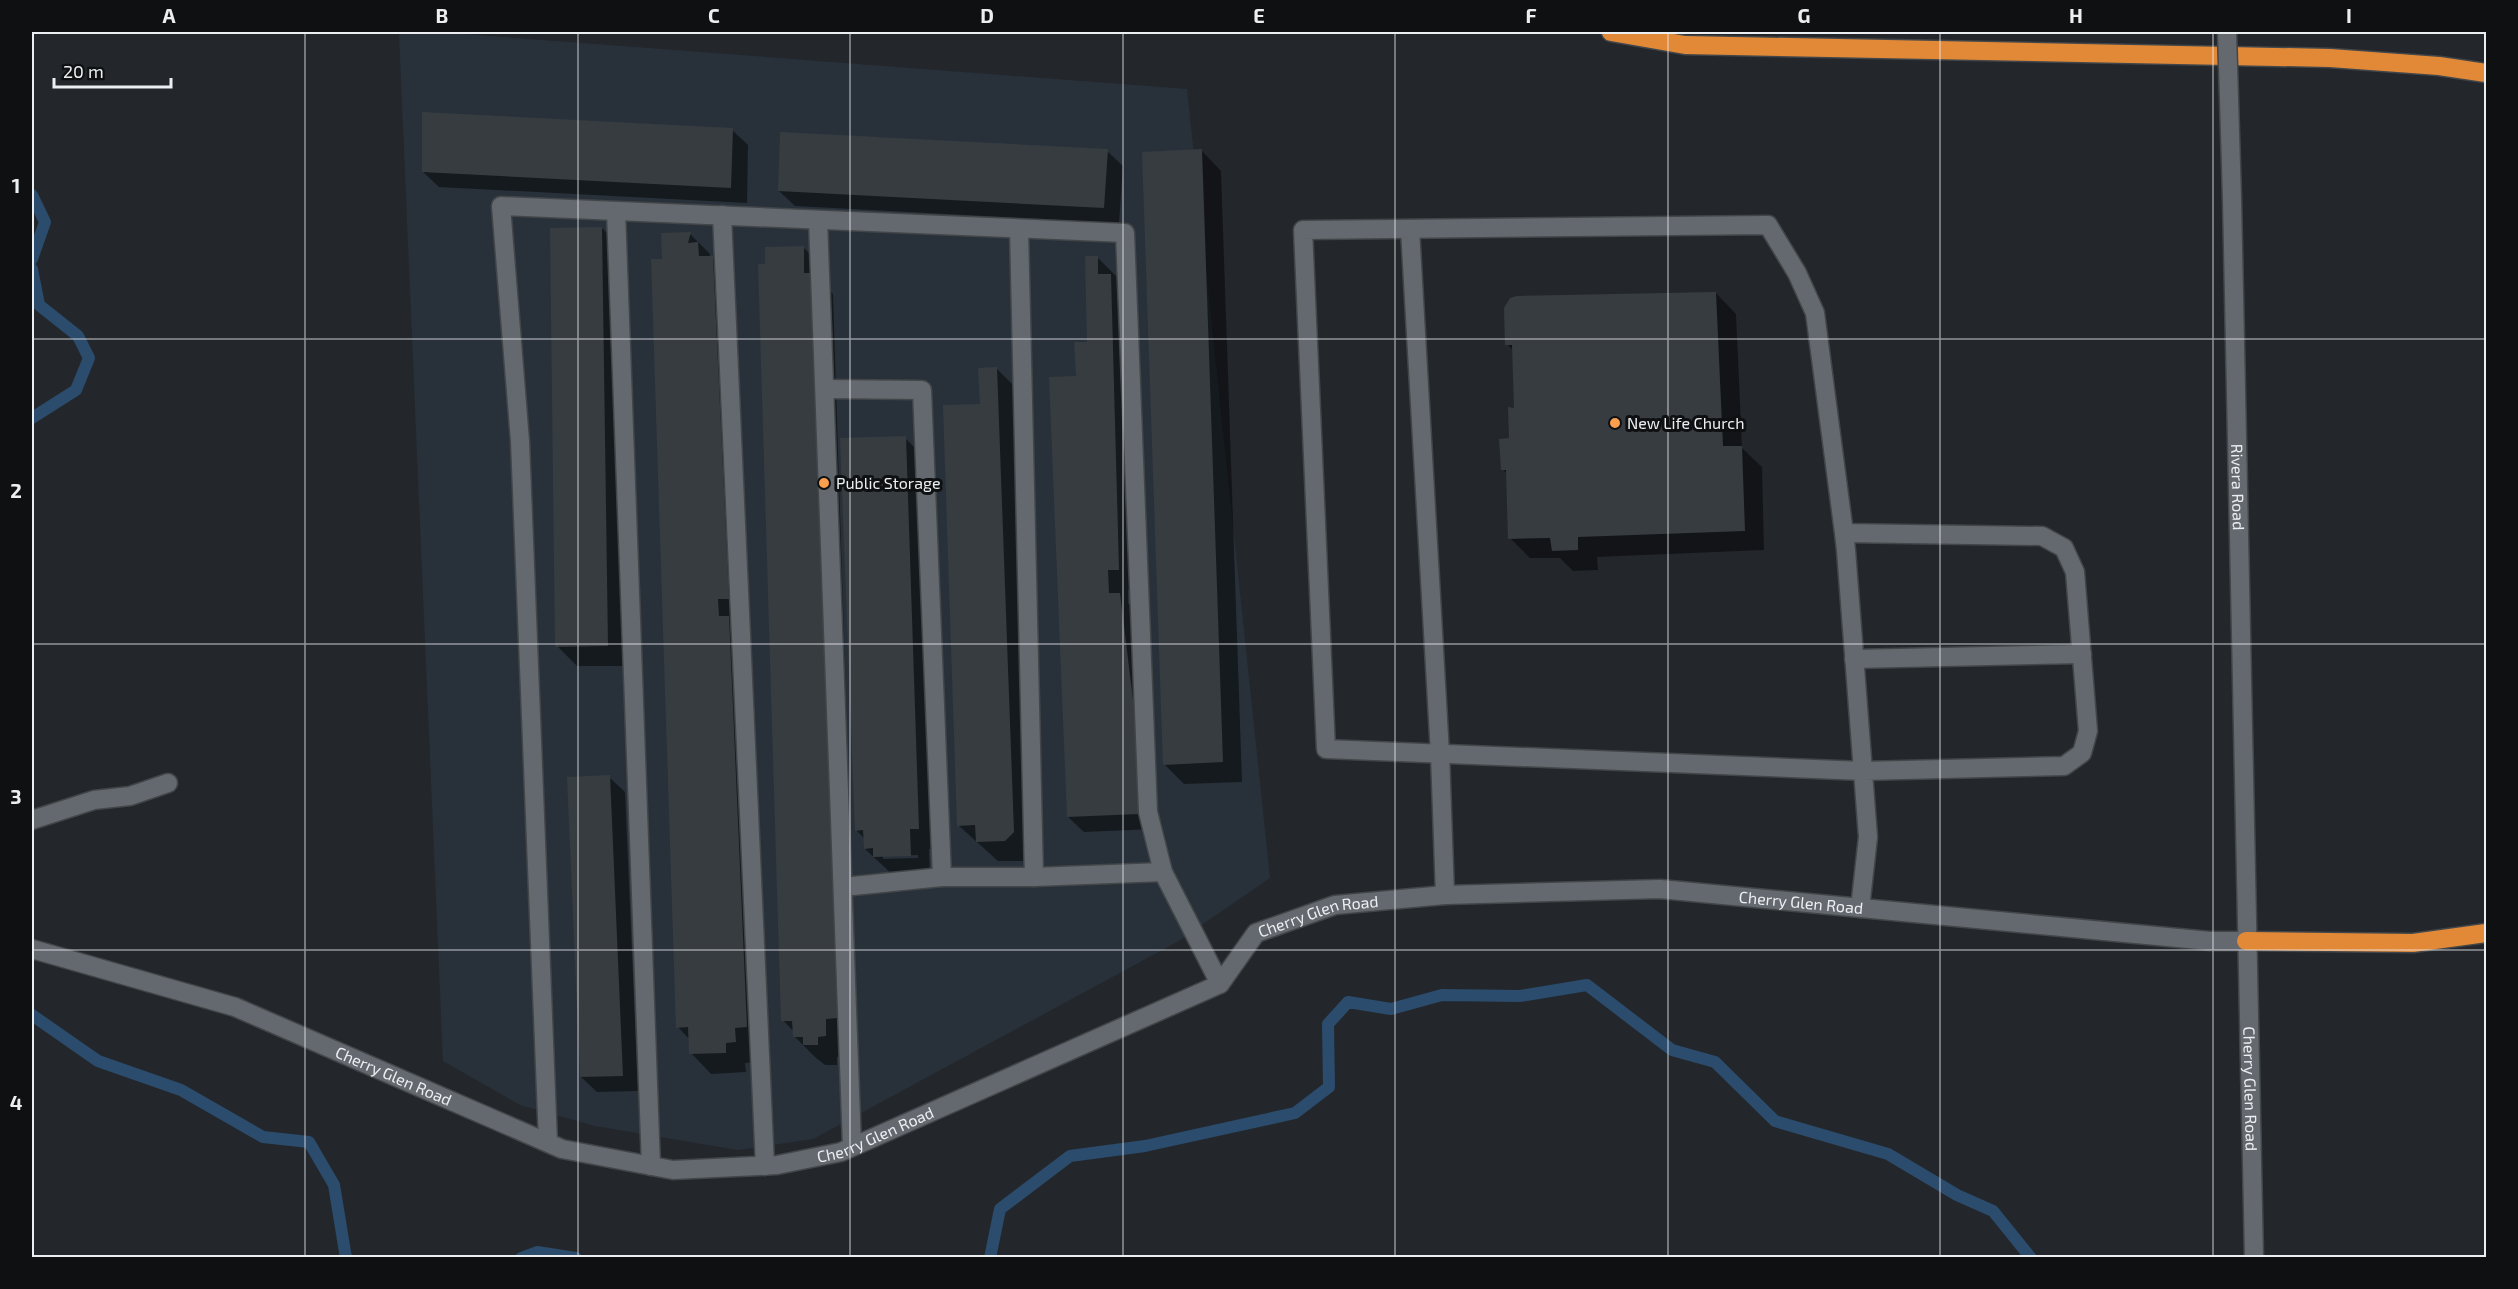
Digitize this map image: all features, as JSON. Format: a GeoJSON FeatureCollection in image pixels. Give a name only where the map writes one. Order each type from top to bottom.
{"type":"FeatureCollection","features":[{"type":"Feature","properties":{"kind":"highway"},"geometry":{"type":"LineString","coordinates":[[1611,32],[1685,45],[2330,58],[2439,66],[2487,73]]}},
{"type":"Feature","properties":{"kind":"highway"},"geometry":{"type":"LineString","coordinates":[[2246,941],[2413,943],[2487,933]]}},
{"type":"Feature","properties":{"kind":"street","name":"Rivera Road"},"geometry":{"type":"LineString","coordinates":[[2228,32],[2246,941]]}},
{"type":"Feature","properties":{"kind":"street"},"geometry":{"type":"LineString","coordinates":[[548,1142],[520,441],[501,206],[1125,233],[1148,812],[1163,872],[1220,984]]}},
{"type":"Feature","properties":{"kind":"street"},"geometry":{"type":"LineString","coordinates":[[616,211],[651,1166]]}},
{"type":"Feature","properties":{"kind":"street"},"geometry":{"type":"LineString","coordinates":[[723,216],[765,1166]]}},
{"type":"Feature","properties":{"kind":"street"},"geometry":{"type":"LineString","coordinates":[[818,220],[852,1146]]}},
{"type":"Feature","properties":{"kind":"street"},"geometry":{"type":"LineString","coordinates":[[1844,533],[2042,536],[2064,548],[2075,572],[2088,731],[2082,753],[2064,766],[1863,771],[1326,749],[1304,230],[1768,225],[1797,273],[1815,313],[1844,533],[1863,771],[1868,837],[1860,908]]}},
{"type":"Feature","properties":{"kind":"street"},"geometry":{"type":"LineString","coordinates":[[1410,229],[1440,754],[1445,895]]}},
{"type":"Feature","properties":{"kind":"street"},"geometry":{"type":"LineString","coordinates":[[1019,230],[1034,878]]}},
{"type":"Feature","properties":{"kind":"street"},"geometry":{"type":"LineString","coordinates":[[825,388],[922,390],[942,878]]}},
{"type":"Feature","properties":{"kind":"street"},"geometry":{"type":"LineString","coordinates":[[1854,659],[2082,654]]}},
{"type":"Feature","properties":{"kind":"street"},"geometry":{"type":"LineString","coordinates":[[32,820],[94,800],[130,796],[168,783]]}},
{"type":"Feature","properties":{"kind":"street"},"geometry":{"type":"LineString","coordinates":[[843,886],[942,878],[1034,878],[1163,872]]}},
{"type":"Feature","properties":{"kind":"street","name":"Cherry Glen Road"},"geometry":{"type":"LineString","coordinates":[[32,948],[235,1008],[562,1149],[673,1170],[765,1166],[841,1152],[1220,984],[1256,933],[1335,905],[1445,895],[1660,889],[2210,941],[2246,941],[2254,1257]]}},
{"type":"Feature","properties":{"kind":"shaded area","name":"Public Storage"},"geometry":{"type":"Polygon","coordinates":[[[399,32],[437,32],[1187,89],[1270,878],[1177,942],[813,1139],[738,1150],[595,1126],[520,1105],[443,1061],[399,32]]]}},
{"type":"Feature","properties":{"kind":"building"},"geometry":{"type":"Polygon","coordinates":[[[422,112],[733,128],[731,188],[422,172],[422,112]]]}},
{"type":"Feature","properties":{"kind":"building"},"geometry":{"type":"Polygon","coordinates":[[[780,132],[1108,149],[1104,208],[778,191],[780,132]]]}},
{"type":"Feature","properties":{"kind":"building"},"geometry":{"type":"Polygon","coordinates":[[[1202,149],[1223,762],[1163,765],[1142,152],[1202,149]]]}},
{"type":"Feature","properties":{"kind":"building"},"geometry":{"type":"Polygon","coordinates":[[[602,227],[608,646],[555,647],[550,228],[602,227]]]}},
{"type":"Feature","properties":{"kind":"building"},"geometry":{"type":"Polygon","coordinates":[[[691,232],[688,243],[698,242],[699,256],[713,256],[729,599],[718,599],[719,616],[729,616],[747,1027],[735,1028],[736,1042],[726,1043],[726,1053],[689,1054],[688,1027],[676,1028],[651,259],[662,259],[661,233],[691,232]]]}},
{"type":"Feature","properties":{"kind":"building"},"geometry":{"type":"Polygon","coordinates":[[[804,246],[804,273],[814,273],[838,1018],[826,1019],[826,1036],[818,1037],[818,1045],[803,1045],[803,1037],[793,1037],[792,1021],[781,1021],[758,264],[765,264],[765,247],[804,246]]]}},
{"type":"Feature","properties":{"kind":"building"},"geometry":{"type":"Polygon","coordinates":[[[1085,256],[1098,256],[1098,274],[1111,274],[1119,570],[1108,570],[1109,593],[1120,593],[1134,708],[1139,814],[1067,817],[1049,377],[1076,376],[1074,342],[1087,342],[1085,256]]]}},
{"type":"Feature","properties":{"kind":"building","name":"New Life Church"},"geometry":{"type":"Polygon","coordinates":[[[1716,292],[1723,446],[1742,446],[1745,531],[1578,537],[1578,550],[1552,551],[1550,538],[1508,539],[1506,470],[1501,470],[1499,439],[1509,438],[1508,407],[1514,408],[1512,345],[1505,345],[1504,308],[1510,298],[1716,292]]]}},
{"type":"Feature","properties":{"kind":"building"},"geometry":{"type":"Polygon","coordinates":[[[997,367],[1014,832],[1005,841],[976,842],[975,825],[957,826],[943,405],[980,404],[978,368],[997,367]]]}},
{"type":"Feature","properties":{"kind":"building"},"geometry":{"type":"Polygon","coordinates":[[[906,436],[919,829],[910,829],[911,856],[873,857],[873,848],[864,849],[863,830],[855,831],[840,438],[906,436]]]}},
{"type":"Feature","properties":{"kind":"building"},"geometry":{"type":"Polygon","coordinates":[[[610,775],[623,1076],[580,1077],[567,777],[610,775]]]}},
{"type":"Feature","properties":{"kind":"waterway"},"geometry":{"type":"LineString","coordinates":[[32,195],[45,222],[32,259]]}},
{"type":"Feature","properties":{"kind":"waterway"},"geometry":{"type":"LineString","coordinates":[[32,269],[39,305],[78,336],[89,358],[76,390],[32,418]]}},
{"type":"Feature","properties":{"kind":"waterway"},"geometry":{"type":"LineString","coordinates":[[990,1258],[1000,1209],[1070,1156],[1145,1146],[1295,1113],[1329,1087],[1328,1024],[1348,1002],[1391,1009],[1442,995],[1520,996],[1587,985],[1672,1050],[1715,1062],[1775,1121],[1888,1154],[1957,1195],[1993,1211],[2031,1258]]}},
{"type":"Feature","properties":{"kind":"waterway"},"geometry":{"type":"LineString","coordinates":[[32,1015],[98,1061],[181,1090],[263,1137],[309,1142],[334,1185],[346,1258]]}},
{"type":"Feature","properties":{"kind":"waterway"},"geometry":{"type":"LineString","coordinates":[[521,1258],[537,1252],[576,1258]]}},
{"type":"Feature","properties":{"kind":"place","name":"New Life Church"},"geometry":{"type":"Point","coordinates":[1615,423]}},
{"type":"Feature","properties":{"kind":"place","name":"Public Storage"},"geometry":{"type":"Point","coordinates":[824,483]}}]}
